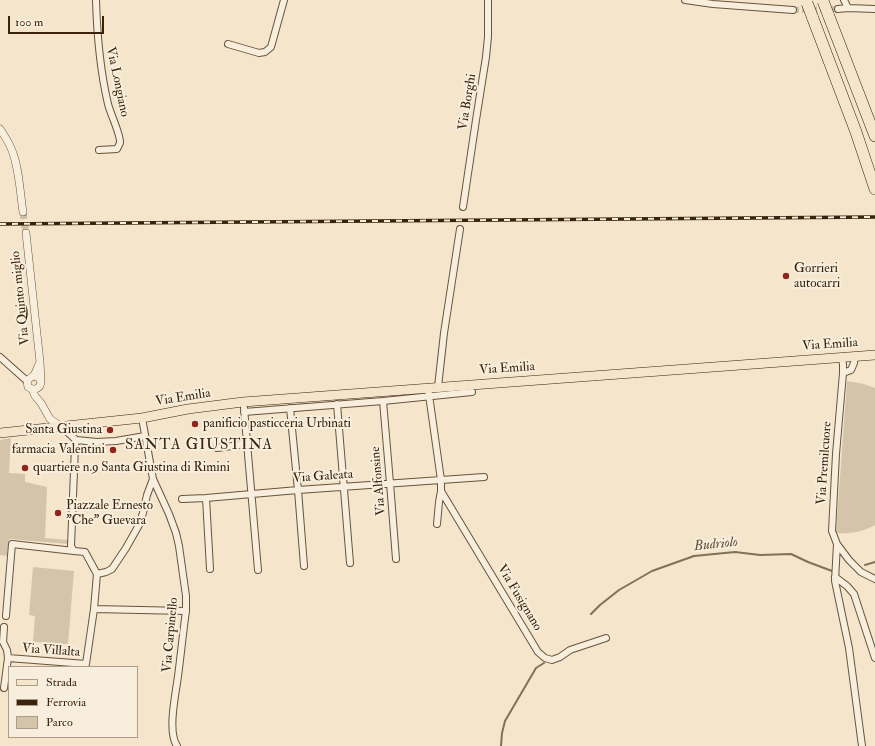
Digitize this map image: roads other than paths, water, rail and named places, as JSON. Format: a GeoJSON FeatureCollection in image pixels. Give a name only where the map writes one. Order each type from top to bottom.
{"type":"FeatureCollection","features":[{"type":"Feature","properties":{"kind":"highway"},"geometry":{"type":"LineString","coordinates":[[823,1],[875,136]]}},
{"type":"Feature","properties":{"kind":"highway"},"geometry":{"type":"LineString","coordinates":[[806,2],[856,132],[875,189]]}},
{"type":"Feature","properties":{"kind":"main road","name":"Via Emilia"},"geometry":{"type":"LineString","coordinates":[[0,433],[142,418],[188,409],[244,407],[428,392],[438,387],[875,355]]}},
{"type":"Feature","properties":{"kind":"street","name":"Via Longiano"},"geometry":{"type":"LineString","coordinates":[[96,0],[98,42],[102,71],[108,106],[120,142],[117,149],[99,150]]}},
{"type":"Feature","properties":{"kind":"street"},"geometry":{"type":"LineString","coordinates":[[228,44],[260,53],[265,52],[271,47],[284,0]]}},
{"type":"Feature","properties":{"kind":"street","name":"Via Borghi"},"geometry":{"type":"LineString","coordinates":[[463,207],[487,51],[488,0]]}},
{"type":"Feature","properties":{"kind":"street"},"geometry":{"type":"LineString","coordinates":[[685,0],[713,4],[793,10]]}},
{"type":"Feature","properties":{"kind":"street"},"geometry":{"type":"LineString","coordinates":[[844,0],[848,8]]}},
{"type":"Feature","properties":{"kind":"street"},"geometry":{"type":"LineString","coordinates":[[838,9],[875,9]]}},
{"type":"Feature","properties":{"kind":"street"},"geometry":{"type":"LineString","coordinates":[[0,129],[6,136],[12,148],[23,212]]}},
{"type":"Feature","properties":{"kind":"street"},"geometry":{"type":"LineString","coordinates":[[438,387],[444,333],[460,229]]}},
{"type":"Feature","properties":{"kind":"street","name":"Via Quinto miglio"},"geometry":{"type":"LineString","coordinates":[[26,233],[40,362],[41,403]]}},
{"type":"Feature","properties":{"kind":"street"},"geometry":{"type":"LineString","coordinates":[[843,373],[851,370],[855,356]]}},
{"type":"Feature","properties":{"kind":"street"},"geometry":{"type":"LineString","coordinates":[[0,357],[30,378]]}},
{"type":"Feature","properties":{"kind":"street","name":"Via Premilcuore"},"geometry":{"type":"LineString","coordinates":[[841,357],[843,373],[836,454],[832,530],[837,544],[835,577],[849,648],[862,746]]}},
{"type":"Feature","properties":{"kind":"street","name":"Via Quinto miglio"},"geometry":{"type":"LineString","coordinates":[[30,378],[40,362]]}},
{"type":"Feature","properties":{"kind":"street"},"geometry":{"type":"LineString","coordinates":[[30,378],[37,376],[40,383],[38,388],[32,389]]}},
{"type":"Feature","properties":{"kind":"street"},"geometry":{"type":"LineString","coordinates":[[30,378],[28,387],[32,389],[50,419],[62,427],[76,440],[97,442],[116,441],[145,436]]}},
{"type":"Feature","properties":{"kind":"street"},"geometry":{"type":"LineString","coordinates":[[428,392],[441,480],[441,491],[436,524]]}},
{"type":"Feature","properties":{"kind":"street","name":"Via Emilia"},"geometry":{"type":"LineString","coordinates":[[244,407],[290,408],[383,401],[428,392],[472,392]]}},
{"type":"Feature","properties":{"kind":"street","name":"Via Alfonsine"},"geometry":{"type":"LineString","coordinates":[[383,401],[396,559]]}},
{"type":"Feature","properties":{"kind":"street"},"geometry":{"type":"LineString","coordinates":[[337,404],[350,562]]}},
{"type":"Feature","properties":{"kind":"street"},"geometry":{"type":"LineString","coordinates":[[244,407],[258,570]]}},
{"type":"Feature","properties":{"kind":"street"},"geometry":{"type":"LineString","coordinates":[[290,408],[304,566]]}},
{"type":"Feature","properties":{"kind":"street","name":"Via Emilia"},"geometry":{"type":"LineString","coordinates":[[142,418],[145,436]]}},
{"type":"Feature","properties":{"kind":"street","name":"Via Carpinello"},"geometry":{"type":"LineString","coordinates":[[145,436],[153,479],[173,526],[179,546],[186,596],[186,611],[173,711],[174,745]]}},
{"type":"Feature","properties":{"kind":"street"},"geometry":{"type":"LineString","coordinates":[[74,550],[71,546],[71,541],[76,440]]}},
{"type":"Feature","properties":{"kind":"street"},"geometry":{"type":"LineString","coordinates":[[217,448],[247,444]]}},
{"type":"Feature","properties":{"kind":"street"},"geometry":{"type":"LineString","coordinates":[[441,480],[484,477]]}},
{"type":"Feature","properties":{"kind":"street"},"geometry":{"type":"LineString","coordinates":[[6,616],[12,544],[85,552],[97,574],[106,572],[112,569],[126,548],[139,524],[153,479]]}},
{"type":"Feature","properties":{"kind":"street","name":"Via Galeata"},"geometry":{"type":"LineString","coordinates":[[182,499],[441,480]]}},
{"type":"Feature","properties":{"kind":"street","name":"Via Fusignano"},"geometry":{"type":"LineString","coordinates":[[441,491],[538,652],[545,658],[552,660],[560,658],[570,650],[606,638]]}},
{"type":"Feature","properties":{"kind":"street"},"geometry":{"type":"LineString","coordinates":[[206,498],[210,569]]}},
{"type":"Feature","properties":{"kind":"street"},"geometry":{"type":"LineString","coordinates":[[837,544],[849,560],[861,572],[875,580]]}},
{"type":"Feature","properties":{"kind":"street","name":"Via Villalta"},"geometry":{"type":"LineString","coordinates":[[8,658],[86,664],[94,609],[97,574]]}},
{"type":"Feature","properties":{"kind":"street"},"geometry":{"type":"LineString","coordinates":[[835,577],[847,586],[854,594],[875,658]]}},
{"type":"Feature","properties":{"kind":"street"},"geometry":{"type":"LineString","coordinates":[[94,609],[186,611]]}},
{"type":"Feature","properties":{"kind":"street","name":"Via Villalta"},"geometry":{"type":"LineString","coordinates":[[4,627],[3,642],[7,650],[8,658],[4,688]]}},
{"type":"Feature","properties":{"kind":"waterway","name":"Budriolo"},"geometry":{"type":"LineString","coordinates":[[591,614],[619,590],[652,571],[694,556],[735,552],[760,555],[791,554],[832,571]]}},
{"type":"Feature","properties":{"kind":"waterway","name":"Budriolo"},"geometry":{"type":"LineString","coordinates":[[865,565],[875,562]]}},
{"type":"Feature","properties":{"kind":"waterway","name":"Budriolo"},"geometry":{"type":"LineString","coordinates":[[501,746],[505,721],[536,668],[544,663]]}},
{"type":"Feature","properties":{"kind":"tunnel"},"geometry":{"type":"LineString","coordinates":[[793,10],[838,9]]}},
{"type":"Feature","properties":{"kind":"tunnel"},"geometry":{"type":"LineString","coordinates":[[23,212],[26,233]]}},
{"type":"Feature","properties":{"kind":"railway"},"geometry":{"type":"LineString","coordinates":[[0,224],[875,217]]}},
{"type":"Feature","properties":{"kind":"place","name":"Gorrieri autocarri"},"geometry":{"type":"Point","coordinates":[786,276]}},
{"type":"Feature","properties":{"kind":"place","name":"panificio pasticceria Urbinati"},"geometry":{"type":"Point","coordinates":[195,424]}},
{"type":"Feature","properties":{"kind":"place","name":"Santa Giustina"},"geometry":{"type":"Point","coordinates":[110,430]}},
{"type":"Feature","properties":{"kind":"place","name":"farmacia Valentini"},"geometry":{"type":"Point","coordinates":[113,450]}},
{"type":"Feature","properties":{"kind":"place","name":"quartiere n.9 Santa Giustina di Rimini"},"geometry":{"type":"Point","coordinates":[25,468]}},
{"type":"Feature","properties":{"kind":"place","name":"Piazzale Ernesto \"Che\" Guevara"},"geometry":{"type":"Point","coordinates":[58,513]}},
{"type":"Feature","properties":{"kind":"district","name":"SANTA GIUSTINA"},"geometry":{"type":"Point","coordinates":[199,446]}}]}
